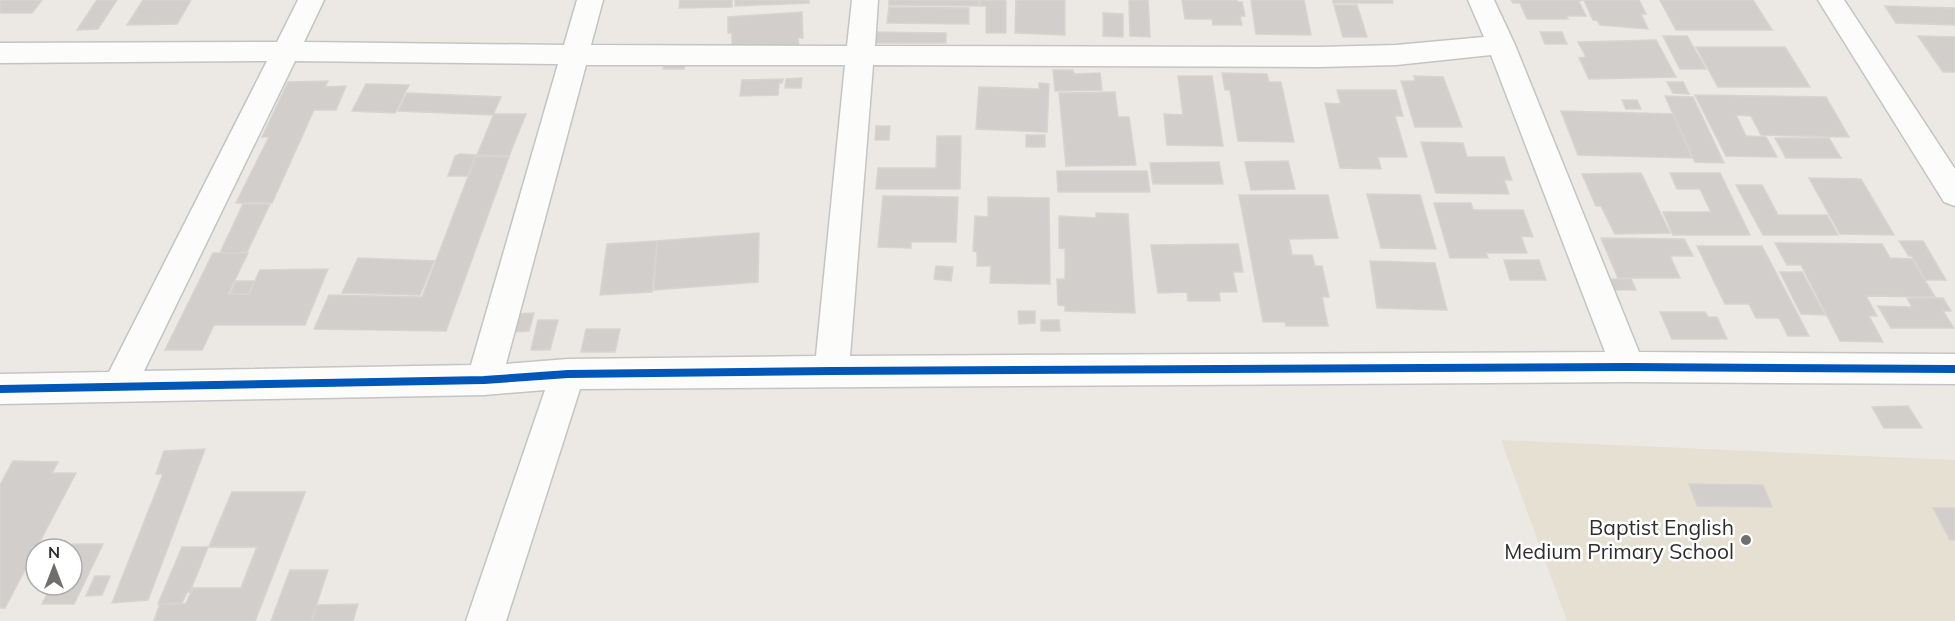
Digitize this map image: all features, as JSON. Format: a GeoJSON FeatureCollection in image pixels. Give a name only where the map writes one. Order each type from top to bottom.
{"type":"FeatureCollection","features":[{"type":"Feature","properties":{"kind":"street"},"geometry":{"type":"LineString","coordinates":[[119,387],[311,0]]}},
{"type":"Feature","properties":{"kind":"street"},"geometry":{"type":"LineString","coordinates":[[484,380],[590,0]]}},
{"type":"Feature","properties":{"kind":"street"},"geometry":{"type":"LineString","coordinates":[[832,371],[865,0]]}},
{"type":"Feature","properties":{"kind":"street"},"geometry":{"type":"LineString","coordinates":[[1481,0],[1501,45],[1628,368]]}},
{"type":"Feature","properties":{"kind":"street"},"geometry":{"type":"LineString","coordinates":[[1831,0],[1946,165],[1955,194]]}},
{"type":"Feature","properties":{"kind":"street"},"geometry":{"type":"LineString","coordinates":[[0,53],[1320,57],[1396,55],[1501,45]]}},
{"type":"Feature","properties":{"kind":"street"},"geometry":{"type":"LineString","coordinates":[[0,389],[832,371],[1955,369]]}},
{"type":"Feature","properties":{"kind":"street"},"geometry":{"type":"LineString","coordinates":[[486,621],[568,375]]}},
{"type":"Feature","properties":{"kind":"shaded area","name":"Baptist English Medium Primary School"},"geometry":{"type":"Polygon","coordinates":[[[1501,440],[1955,460],[1955,621],[1567,621],[1501,440]]]}},
{"type":"Feature","properties":{"kind":"building"},"geometry":{"type":"Polygon","coordinates":[[[0,0],[42,0],[32,13],[0,13],[0,0]]]}},
{"type":"Feature","properties":{"kind":"building"},"geometry":{"type":"Polygon","coordinates":[[[97,0],[117,0],[98,29],[77,30],[97,0]]]}},
{"type":"Feature","properties":{"kind":"building"},"geometry":{"type":"Polygon","coordinates":[[[143,0],[191,0],[177,24],[127,25],[143,0]]]}},
{"type":"Feature","properties":{"kind":"building"},"geometry":{"type":"Polygon","coordinates":[[[680,0],[732,0],[732,7],[679,8],[680,0]]]}},
{"type":"Feature","properties":{"kind":"building"},"geometry":{"type":"Polygon","coordinates":[[[735,0],[809,0],[809,3],[735,6],[735,0]]]}},
{"type":"Feature","properties":{"kind":"building"},"geometry":{"type":"Polygon","coordinates":[[[889,0],[979,0],[979,6],[889,5],[889,0]]]}},
{"type":"Feature","properties":{"kind":"building"},"geometry":{"type":"Polygon","coordinates":[[[980,0],[1006,0],[1006,33],[986,33],[986,6],[980,6],[980,0]]]}},
{"type":"Feature","properties":{"kind":"building"},"geometry":{"type":"Polygon","coordinates":[[[1016,0],[1065,0],[1065,35],[1015,33],[1016,0]]]}},
{"type":"Feature","properties":{"kind":"building"},"geometry":{"type":"Polygon","coordinates":[[[1129,0],[1148,0],[1150,37],[1130,36],[1129,0]]]}},
{"type":"Feature","properties":{"kind":"building"},"geometry":{"type":"Polygon","coordinates":[[[1182,0],[1237,0],[1237,2],[1242,2],[1245,16],[1240,16],[1242,25],[1213,25],[1212,19],[1185,19],[1182,0]]]}},
{"type":"Feature","properties":{"kind":"building"},"geometry":{"type":"Polygon","coordinates":[[[1251,0],[1304,0],[1311,35],[1256,34],[1251,0]]]}},
{"type":"Feature","properties":{"kind":"building"},"geometry":{"type":"Polygon","coordinates":[[[1333,0],[1392,0],[1393,3],[1333,3],[1333,0]]]}},
{"type":"Feature","properties":{"kind":"building"},"geometry":{"type":"Polygon","coordinates":[[[1511,0],[1582,0],[1579,2],[1586,16],[1566,16],[1568,19],[1527,19],[1520,3],[1513,3],[1511,0]]]}},
{"type":"Feature","properties":{"kind":"building"},"geometry":{"type":"Polygon","coordinates":[[[1584,0],[1639,0],[1646,14],[1641,14],[1648,29],[1600,25],[1597,20],[1593,20],[1584,0]]]}},
{"type":"Feature","properties":{"kind":"building"},"geometry":{"type":"Polygon","coordinates":[[[1660,0],[1753,0],[1772,30],[1676,30],[1660,0]]]}},
{"type":"Feature","properties":{"kind":"building"},"geometry":{"type":"Polygon","coordinates":[[[1334,5],[1357,5],[1367,37],[1343,37],[1334,5]]]}},
{"type":"Feature","properties":{"kind":"building"},"geometry":{"type":"Polygon","coordinates":[[[1885,6],[1955,8],[1955,25],[1896,23],[1885,6]]]}},
{"type":"Feature","properties":{"kind":"building"},"geometry":{"type":"Polygon","coordinates":[[[889,7],[969,8],[969,24],[887,23],[889,7]]]}},
{"type":"Feature","properties":{"kind":"building"},"geometry":{"type":"Polygon","coordinates":[[[802,12],[803,38],[798,38],[799,46],[732,51],[732,33],[728,33],[728,17],[802,12]]]}},
{"type":"Feature","properties":{"kind":"building"},"geometry":{"type":"Polygon","coordinates":[[[1103,13],[1123,14],[1123,37],[1103,36],[1103,13]]]}},
{"type":"Feature","properties":{"kind":"building"},"geometry":{"type":"Polygon","coordinates":[[[866,32],[946,33],[946,43],[865,43],[866,32]]]}},
{"type":"Feature","properties":{"kind":"building"},"geometry":{"type":"Polygon","coordinates":[[[1540,32],[1562,32],[1567,44],[1545,44],[1540,32]]]}},
{"type":"Feature","properties":{"kind":"building"},"geometry":{"type":"Polygon","coordinates":[[[1663,36],[1687,36],[1706,69],[1680,69],[1663,36]]]}},
{"type":"Feature","properties":{"kind":"building"},"geometry":{"type":"Polygon","coordinates":[[[1918,36],[1955,37],[1955,72],[1943,72],[1918,36]]]}},
{"type":"Feature","properties":{"kind":"building"},"geometry":{"type":"Polygon","coordinates":[[[1656,40],[1676,77],[1589,79],[1579,58],[1586,57],[1578,42],[1656,40]]]}},
{"type":"Feature","properties":{"kind":"building"},"geometry":{"type":"Polygon","coordinates":[[[1696,47],[1785,47],[1810,87],[1718,87],[1696,47]]]}},
{"type":"Feature","properties":{"kind":"building"},"geometry":{"type":"Polygon","coordinates":[[[666,58],[686,58],[684,69],[663,69],[666,58]]]}},
{"type":"Feature","properties":{"kind":"building"},"geometry":{"type":"Polygon","coordinates":[[[1053,70],[1073,70],[1074,74],[1100,73],[1102,90],[1055,91],[1053,70]]]}},
{"type":"Feature","properties":{"kind":"building"},"geometry":{"type":"Polygon","coordinates":[[[1222,73],[1267,74],[1269,82],[1281,82],[1294,142],[1238,141],[1230,90],[1225,90],[1222,73]]]}},
{"type":"Feature","properties":{"kind":"building"},"geometry":{"type":"Polygon","coordinates":[[[1178,76],[1212,76],[1223,146],[1167,145],[1164,114],[1183,115],[1178,76]]]}},
{"type":"Feature","properties":{"kind":"building"},"geometry":{"type":"Polygon","coordinates":[[[1414,76],[1443,77],[1462,127],[1415,127],[1401,81],[1415,81],[1414,76]]]}},
{"type":"Feature","properties":{"kind":"building"},"geometry":{"type":"Polygon","coordinates":[[[802,78],[801,88],[785,88],[786,79],[802,78]]]}},
{"type":"Feature","properties":{"kind":"building"},"geometry":{"type":"Polygon","coordinates":[[[783,79],[782,83],[779,83],[778,95],[740,96],[742,80],[783,79]]]}},
{"type":"Feature","properties":{"kind":"building"},"geometry":{"type":"Polygon","coordinates":[[[328,81],[325,87],[346,86],[336,110],[314,110],[272,203],[236,203],[269,137],[262,137],[288,82],[328,81]]]}},
{"type":"Feature","properties":{"kind":"building"},"geometry":{"type":"Polygon","coordinates":[[[1667,82],[1683,82],[1689,94],[1673,93],[1667,82]]]}},
{"type":"Feature","properties":{"kind":"building"},"geometry":{"type":"Polygon","coordinates":[[[1039,83],[1049,84],[1047,132],[976,129],[979,87],[1039,89],[1039,83]]]}},
{"type":"Feature","properties":{"kind":"building"},"geometry":{"type":"Polygon","coordinates":[[[366,84],[409,85],[395,113],[352,111],[366,84]]]}},
{"type":"Feature","properties":{"kind":"building"},"geometry":{"type":"Polygon","coordinates":[[[1337,90],[1396,90],[1403,116],[1395,116],[1407,157],[1378,157],[1381,169],[1340,168],[1325,103],[1341,104],[1337,90]]]}},
{"type":"Feature","properties":{"kind":"building"},"geometry":{"type":"Polygon","coordinates":[[[1115,92],[1118,117],[1129,117],[1136,165],[1066,166],[1059,93],[1115,92]]]}},
{"type":"Feature","properties":{"kind":"building"},"geometry":{"type":"Polygon","coordinates":[[[407,93],[501,97],[493,115],[398,111],[407,93]]]}},
{"type":"Feature","properties":{"kind":"building"},"geometry":{"type":"Polygon","coordinates":[[[1695,95],[1826,97],[1849,137],[1761,135],[1751,116],[1736,115],[1746,136],[1766,137],[1777,157],[1726,156],[1695,95]]]}},
{"type":"Feature","properties":{"kind":"building"},"geometry":{"type":"Polygon","coordinates":[[[1665,96],[1693,97],[1724,163],[1695,162],[1665,96]]]}},
{"type":"Feature","properties":{"kind":"building"},"geometry":{"type":"Polygon","coordinates":[[[1622,100],[1637,100],[1641,109],[1626,109],[1622,100]]]}},
{"type":"Feature","properties":{"kind":"building"},"geometry":{"type":"Polygon","coordinates":[[[1561,111],[1673,114],[1692,158],[1578,155],[1561,111]]]}},
{"type":"Feature","properties":{"kind":"building"},"geometry":{"type":"Polygon","coordinates":[[[494,114],[526,114],[509,156],[477,155],[494,114]]]}},
{"type":"Feature","properties":{"kind":"building"},"geometry":{"type":"Polygon","coordinates":[[[876,126],[890,126],[889,140],[875,140],[876,126]]]}},
{"type":"Feature","properties":{"kind":"building"},"geometry":{"type":"Polygon","coordinates":[[[1026,135],[1045,135],[1045,147],[1026,147],[1026,135]]]}},
{"type":"Feature","properties":{"kind":"building"},"geometry":{"type":"Polygon","coordinates":[[[937,136],[961,136],[960,189],[876,189],[878,168],[936,168],[937,136]]]}},
{"type":"Feature","properties":{"kind":"building"},"geometry":{"type":"Polygon","coordinates":[[[1775,138],[1829,138],[1841,158],[1786,158],[1775,138]]]}},
{"type":"Feature","properties":{"kind":"building"},"geometry":{"type":"Polygon","coordinates":[[[1421,142],[1463,143],[1467,157],[1504,157],[1512,180],[1504,180],[1509,194],[1436,193],[1421,142]]]}},
{"type":"Feature","properties":{"kind":"building"},"geometry":{"type":"Polygon","coordinates":[[[476,155],[467,176],[448,176],[455,156],[476,155]]]}},
{"type":"Feature","properties":{"kind":"building"},"geometry":{"type":"Polygon","coordinates":[[[476,156],[509,157],[446,331],[314,329],[329,295],[422,297],[476,156]]]}},
{"type":"Feature","properties":{"kind":"building"},"geometry":{"type":"Polygon","coordinates":[[[1288,161],[1295,189],[1251,190],[1245,162],[1288,161]]]}},
{"type":"Feature","properties":{"kind":"building"},"geometry":{"type":"Polygon","coordinates":[[[1219,162],[1223,184],[1153,184],[1150,163],[1219,162]]]}},
{"type":"Feature","properties":{"kind":"building"},"geometry":{"type":"Polygon","coordinates":[[[1057,171],[1147,171],[1150,192],[1058,192],[1057,171]]]}},
{"type":"Feature","properties":{"kind":"building"},"geometry":{"type":"Polygon","coordinates":[[[1641,173],[1670,233],[1615,234],[1601,206],[1596,206],[1582,174],[1641,173]]]}},
{"type":"Feature","properties":{"kind":"building"},"geometry":{"type":"Polygon","coordinates":[[[1670,173],[1720,173],[1750,235],[1673,235],[1663,212],[1711,212],[1700,189],[1677,189],[1670,173]]]}},
{"type":"Feature","properties":{"kind":"building"},"geometry":{"type":"Polygon","coordinates":[[[1809,178],[1861,179],[1894,235],[1840,234],[1809,178]]]}},
{"type":"Feature","properties":{"kind":"building"},"geometry":{"type":"Polygon","coordinates":[[[1736,185],[1762,185],[1778,215],[1827,215],[1838,235],[1763,235],[1736,185]]]}},
{"type":"Feature","properties":{"kind":"building"},"geometry":{"type":"Polygon","coordinates":[[[1367,194],[1420,195],[1436,249],[1381,248],[1367,194]]]}},
{"type":"Feature","properties":{"kind":"building"},"geometry":{"type":"Polygon","coordinates":[[[1239,195],[1328,195],[1338,238],[1289,239],[1292,255],[1312,255],[1315,266],[1322,266],[1329,297],[1322,297],[1328,326],[1286,326],[1285,322],[1263,322],[1239,195]]]}},
{"type":"Feature","properties":{"kind":"building"},"geometry":{"type":"Polygon","coordinates":[[[883,196],[958,197],[956,242],[911,242],[911,248],[878,247],[883,196]]]}},
{"type":"Feature","properties":{"kind":"building"},"geometry":{"type":"Polygon","coordinates":[[[988,197],[1049,198],[1050,284],[990,283],[991,266],[977,266],[977,252],[973,251],[975,216],[988,217],[988,197]]]}},
{"type":"Feature","properties":{"kind":"building"},"geometry":{"type":"Polygon","coordinates":[[[1434,203],[1471,203],[1473,210],[1523,210],[1533,237],[1521,236],[1527,253],[1486,253],[1488,258],[1450,258],[1434,203]]]}},
{"type":"Feature","properties":{"kind":"building"},"geometry":{"type":"Polygon","coordinates":[[[243,204],[270,204],[247,252],[220,253],[243,204]]]}},
{"type":"Feature","properties":{"kind":"building"},"geometry":{"type":"Polygon","coordinates":[[[1096,213],[1128,214],[1135,313],[1065,311],[1065,306],[1058,305],[1057,279],[1065,279],[1065,249],[1059,248],[1059,216],[1096,218],[1096,213]]]}},
{"type":"Feature","properties":{"kind":"building"},"geometry":{"type":"Polygon","coordinates":[[[759,233],[758,282],[654,290],[657,241],[759,233]]]}},
{"type":"Feature","properties":{"kind":"building"},"geometry":{"type":"Polygon","coordinates":[[[1601,238],[1684,239],[1693,256],[1670,256],[1680,278],[1618,278],[1601,238]]]}},
{"type":"Feature","properties":{"kind":"building"},"geometry":{"type":"Polygon","coordinates":[[[657,241],[652,292],[600,295],[607,244],[657,241]]]}},
{"type":"Feature","properties":{"kind":"building"},"geometry":{"type":"Polygon","coordinates":[[[1899,241],[1923,241],[1946,280],[1926,280],[1912,256],[1909,256],[1899,241]]]}},
{"type":"Feature","properties":{"kind":"building"},"geometry":{"type":"Polygon","coordinates":[[[1775,243],[1882,244],[1890,258],[1912,259],[1935,297],[1866,296],[1877,316],[1869,316],[1883,342],[1840,341],[1801,265],[1787,265],[1775,243]]]}},
{"type":"Feature","properties":{"kind":"building"},"geometry":{"type":"Polygon","coordinates":[[[1238,244],[1243,272],[1233,272],[1237,292],[1219,292],[1220,301],[1188,301],[1187,292],[1158,293],[1151,245],[1238,244]]]}},
{"type":"Feature","properties":{"kind":"building"},"geometry":{"type":"Polygon","coordinates":[[[1697,246],[1762,246],[1809,336],[1788,336],[1779,318],[1756,318],[1749,304],[1725,304],[1697,246]]]}},
{"type":"Feature","properties":{"kind":"building"},"geometry":{"type":"Polygon","coordinates":[[[213,253],[248,253],[228,294],[249,294],[260,270],[328,269],[305,325],[214,325],[202,350],[165,350],[213,253]]]}},
{"type":"Feature","properties":{"kind":"building"},"geometry":{"type":"Polygon","coordinates":[[[358,258],[434,261],[420,295],[342,293],[358,258]]]}},
{"type":"Feature","properties":{"kind":"building"},"geometry":{"type":"Polygon","coordinates":[[[1504,260],[1539,260],[1546,280],[1510,280],[1504,260]]]}},
{"type":"Feature","properties":{"kind":"building"},"geometry":{"type":"Polygon","coordinates":[[[1370,261],[1435,263],[1447,310],[1377,308],[1370,261]]]}},
{"type":"Feature","properties":{"kind":"building"},"geometry":{"type":"Polygon","coordinates":[[[936,266],[953,267],[951,281],[934,279],[936,266]]]}},
{"type":"Feature","properties":{"kind":"building"},"geometry":{"type":"Polygon","coordinates":[[[1780,272],[1802,272],[1825,315],[1801,314],[1780,272]]]}},
{"type":"Feature","properties":{"kind":"building"},"geometry":{"type":"Polygon","coordinates":[[[1610,279],[1631,279],[1636,290],[1614,290],[1610,279]]]}},
{"type":"Feature","properties":{"kind":"building"},"geometry":{"type":"Polygon","coordinates":[[[236,281],[254,281],[248,294],[230,294],[236,281]]]}},
{"type":"Feature","properties":{"kind":"building"},"geometry":{"type":"Polygon","coordinates":[[[1907,298],[1943,298],[1951,311],[1943,311],[1954,328],[1891,328],[1878,306],[1912,307],[1907,298]]]}},
{"type":"Feature","properties":{"kind":"building"},"geometry":{"type":"Polygon","coordinates":[[[1018,311],[1035,311],[1035,323],[1019,324],[1018,311]]]}},
{"type":"Feature","properties":{"kind":"building"},"geometry":{"type":"Polygon","coordinates":[[[1660,312],[1705,312],[1708,317],[1717,317],[1727,339],[1672,339],[1660,312]]]}},
{"type":"Feature","properties":{"kind":"building"},"geometry":{"type":"Polygon","coordinates":[[[534,313],[529,331],[512,332],[517,314],[534,313]]]}},
{"type":"Feature","properties":{"kind":"building"},"geometry":{"type":"Polygon","coordinates":[[[538,320],[558,320],[550,350],[531,350],[538,320]]]}},
{"type":"Feature","properties":{"kind":"building"},"geometry":{"type":"Polygon","coordinates":[[[1041,320],[1059,320],[1060,331],[1041,331],[1041,320]]]}},
{"type":"Feature","properties":{"kind":"building"},"geometry":{"type":"Polygon","coordinates":[[[586,329],[620,329],[615,352],[581,352],[586,329]]]}},
{"type":"Feature","properties":{"kind":"building"},"geometry":{"type":"Polygon","coordinates":[[[1908,406],[1922,428],[1884,428],[1872,407],[1908,406]]]}},
{"type":"Feature","properties":{"kind":"building"},"geometry":{"type":"Polygon","coordinates":[[[205,449],[148,600],[112,603],[163,474],[156,474],[164,451],[205,449]]]}},
{"type":"Feature","properties":{"kind":"building"},"geometry":{"type":"Polygon","coordinates":[[[13,461],[58,462],[52,473],[76,473],[42,537],[24,537],[24,572],[5,608],[0,608],[0,485],[13,461]]]}},
{"type":"Feature","properties":{"kind":"building"},"geometry":{"type":"Polygon","coordinates":[[[1689,484],[1763,485],[1772,507],[1697,506],[1689,484]]]}},
{"type":"Feature","properties":{"kind":"building"},"geometry":{"type":"Polygon","coordinates":[[[232,492],[305,492],[255,621],[154,621],[160,604],[186,604],[193,588],[241,588],[257,547],[209,547],[232,492]]]}},
{"type":"Feature","properties":{"kind":"building"},"geometry":{"type":"Polygon","coordinates":[[[232,492],[305,492],[255,621],[154,621],[160,604],[186,604],[193,588],[241,588],[257,547],[209,547],[232,492]]]}},
{"type":"Feature","properties":{"kind":"building"},"geometry":{"type":"Polygon","coordinates":[[[1933,508],[1955,508],[1955,540],[1950,540],[1933,508]]]}},
{"type":"Feature","properties":{"kind":"building"},"geometry":{"type":"Polygon","coordinates":[[[84,544],[103,544],[84,583],[84,544]]]}},
{"type":"Feature","properties":{"kind":"building"},"geometry":{"type":"Polygon","coordinates":[[[182,547],[208,547],[190,592],[187,592],[182,603],[158,604],[182,547]]]}},
{"type":"Feature","properties":{"kind":"building"},"geometry":{"type":"Polygon","coordinates":[[[290,570],[328,570],[311,621],[271,621],[290,570]]]}},
{"type":"Feature","properties":{"kind":"building"},"geometry":{"type":"Polygon","coordinates":[[[95,576],[110,576],[102,595],[86,596],[95,576]]]}},
{"type":"Feature","properties":{"kind":"building"},"geometry":{"type":"Polygon","coordinates":[[[46,597],[77,597],[74,604],[42,604],[46,597]]]}},
{"type":"Feature","properties":{"kind":"building"},"geometry":{"type":"Polygon","coordinates":[[[358,604],[353,621],[312,621],[317,605],[358,604]]]}},
{"type":"Feature","properties":{"kind":"cycle path"},"geometry":{"type":"LineString","coordinates":[[0,389],[484,380],[568,374],[832,371],[1628,367],[1955,369]]}},
{"type":"Feature","properties":{"kind":"place","name":"Baptist English Medium Primary School"},"geometry":{"type":"Point","coordinates":[1746,540]}}]}
